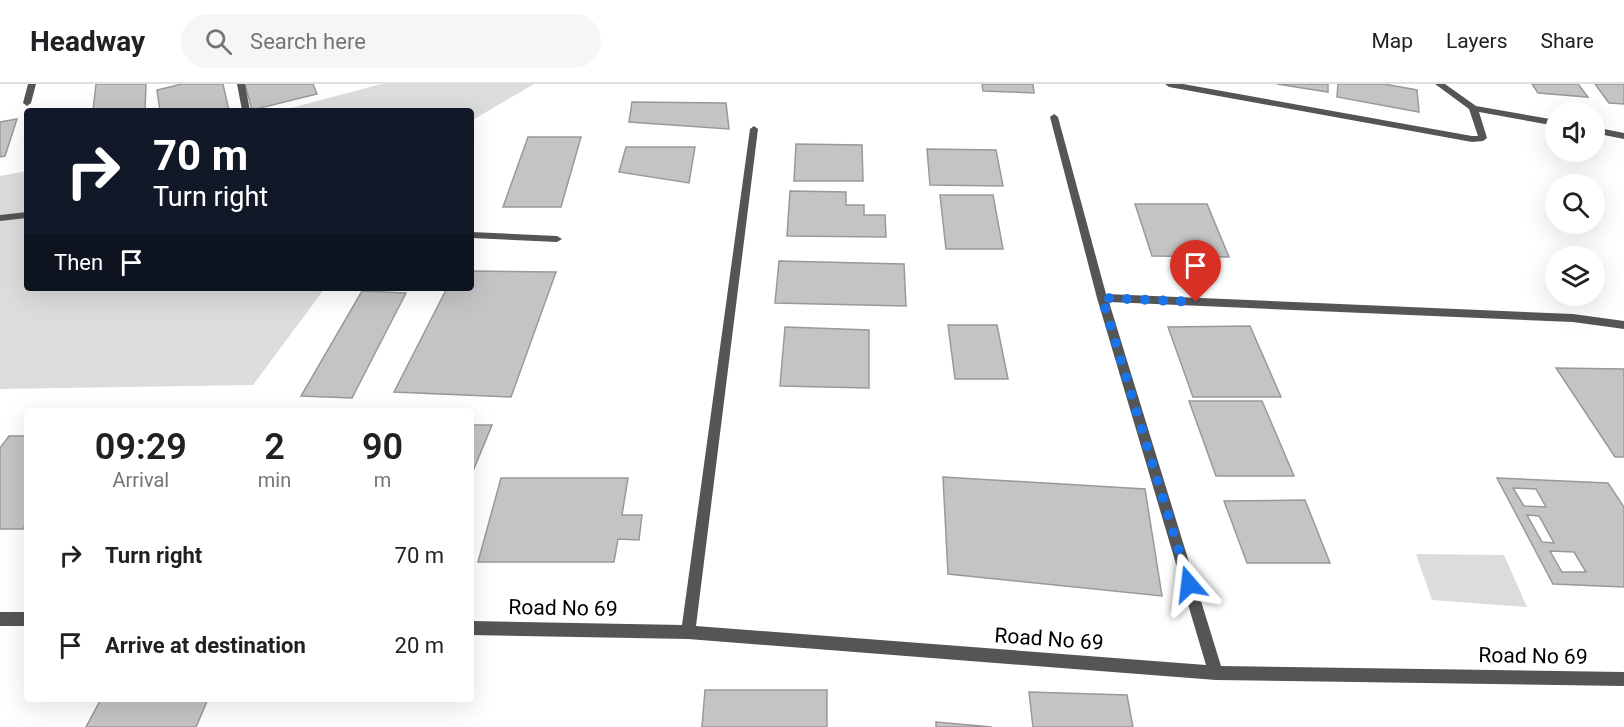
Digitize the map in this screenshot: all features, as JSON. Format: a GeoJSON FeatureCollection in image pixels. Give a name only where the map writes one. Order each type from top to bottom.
{"type":"FeatureCollection","features":[{"type":"Feature","properties":{"kind":"street"},"geometry":{"type":"LineString","coordinates":[[27,103],[32,84]]}},
{"type":"Feature","properties":{"kind":"street"},"geometry":{"type":"LineString","coordinates":[[241,84],[246,108]]}},
{"type":"Feature","properties":{"kind":"street"},"geometry":{"type":"LineString","coordinates":[[1169,84],[1472,139],[1483,138],[1473,108]]}},
{"type":"Feature","properties":{"kind":"street"},"geometry":{"type":"LineString","coordinates":[[1439,84],[1473,108],[1545,121]]}},
{"type":"Feature","properties":{"kind":"street"},"geometry":{"type":"LineString","coordinates":[[1054,117],[1102,298],[1216,673]]}},
{"type":"Feature","properties":{"kind":"street"},"geometry":{"type":"LineString","coordinates":[[688,632],[754,129]]}},
{"type":"Feature","properties":{"kind":"street"},"geometry":{"type":"LineString","coordinates":[[1605,132],[1624,136]]}},
{"type":"Feature","properties":{"kind":"street"},"geometry":{"type":"LineString","coordinates":[[0,218],[24,215]]}},
{"type":"Feature","properties":{"kind":"street"},"geometry":{"type":"LineString","coordinates":[[474,235],[556,239]]}},
{"type":"Feature","properties":{"kind":"street"},"geometry":{"type":"LineString","coordinates":[[1102,298],[1573,318],[1624,325]]}},
{"type":"Feature","properties":{"kind":"street"},"geometry":{"type":"LineString","coordinates":[[0,619],[24,619]]}},
{"type":"Feature","properties":{"kind":"street","name":"Road No 69"},"geometry":{"type":"LineString","coordinates":[[474,628],[688,632],[1216,673],[1624,679]]}},
{"type":"Feature","properties":{"kind":"shaded area"},"geometry":{"type":"Polygon","coordinates":[[[381,84],[534,84],[474,119],[474,108],[291,108],[381,84]]]}},
{"type":"Feature","properties":{"kind":"shaded area"},"geometry":{"type":"Polygon","coordinates":[[[24,172],[24,291],[323,291],[253,385],[0,389],[0,176],[24,172]]]}},
{"type":"Feature","properties":{"kind":"shaded area"},"geometry":{"type":"Polygon","coordinates":[[[1416,554],[1504,555],[1527,607],[1432,600],[1416,554]]]}},
{"type":"Feature","properties":{"kind":"building"},"geometry":{"type":"Polygon","coordinates":[[[96,84],[146,84],[145,108],[93,108],[96,84]]]}},
{"type":"Feature","properties":{"kind":"building"},"geometry":{"type":"Polygon","coordinates":[[[182,84],[223,84],[228,108],[160,108],[157,90],[182,84]]]}},
{"type":"Feature","properties":{"kind":"building"},"geometry":{"type":"Polygon","coordinates":[[[245,84],[313,84],[317,94],[260,108],[251,108],[245,84]]]}},
{"type":"Feature","properties":{"kind":"building"},"geometry":{"type":"Polygon","coordinates":[[[982,84],[1033,84],[1034,93],[983,91],[982,84]]]}},
{"type":"Feature","properties":{"kind":"building"},"geometry":{"type":"Polygon","coordinates":[[[1277,84],[1328,84],[1328,92],[1277,84]]]}},
{"type":"Feature","properties":{"kind":"building"},"geometry":{"type":"Polygon","coordinates":[[[1338,84],[1384,84],[1417,90],[1419,112],[1337,97],[1338,84]]]}},
{"type":"Feature","properties":{"kind":"building"},"geometry":{"type":"Polygon","coordinates":[[[1532,84],[1578,84],[1588,97],[1538,93],[1532,84]]]}},
{"type":"Feature","properties":{"kind":"building"},"geometry":{"type":"Polygon","coordinates":[[[1595,84],[1624,84],[1624,104],[1609,103],[1595,84]]]}},
{"type":"Feature","properties":{"kind":"building"},"geometry":{"type":"Polygon","coordinates":[[[632,102],[726,103],[729,129],[629,122],[632,102]]]}},
{"type":"Feature","properties":{"kind":"building"},"geometry":{"type":"Polygon","coordinates":[[[17,119],[5,156],[0,157],[0,122],[17,119]]]}},
{"type":"Feature","properties":{"kind":"building"},"geometry":{"type":"Polygon","coordinates":[[[528,137],[581,137],[561,207],[503,207],[528,137]]]}},
{"type":"Feature","properties":{"kind":"building"},"geometry":{"type":"Polygon","coordinates":[[[796,144],[862,145],[863,181],[794,181],[796,144]]]}},
{"type":"Feature","properties":{"kind":"building"},"geometry":{"type":"Polygon","coordinates":[[[626,147],[695,147],[689,183],[619,172],[626,147]]]}},
{"type":"Feature","properties":{"kind":"building"},"geometry":{"type":"Polygon","coordinates":[[[927,149],[996,150],[1003,186],[930,185],[927,149]]]}},
{"type":"Feature","properties":{"kind":"building"},"geometry":{"type":"Polygon","coordinates":[[[790,191],[846,192],[846,205],[864,205],[864,215],[885,215],[886,237],[787,236],[790,191]]]}},
{"type":"Feature","properties":{"kind":"building"},"geometry":{"type":"Polygon","coordinates":[[[940,195],[993,195],[1003,249],[946,249],[940,195]]]}},
{"type":"Feature","properties":{"kind":"building"},"geometry":{"type":"Polygon","coordinates":[[[1135,204],[1207,204],[1229,257],[1152,256],[1135,204]]]}},
{"type":"Feature","properties":{"kind":"building"},"geometry":{"type":"Polygon","coordinates":[[[779,261],[904,264],[906,306],[775,303],[779,261]]]}},
{"type":"Feature","properties":{"kind":"building"},"geometry":{"type":"Polygon","coordinates":[[[474,271],[556,272],[511,397],[394,392],[445,291],[474,291],[474,271]]]}},
{"type":"Feature","properties":{"kind":"building"},"geometry":{"type":"Polygon","coordinates":[[[362,291],[406,293],[352,398],[301,396],[362,291]]]}},
{"type":"Feature","properties":{"kind":"building"},"geometry":{"type":"Polygon","coordinates":[[[948,325],[997,325],[1008,379],[955,379],[948,325]]]}},
{"type":"Feature","properties":{"kind":"building"},"geometry":{"type":"Polygon","coordinates":[[[1250,326],[1281,397],[1193,397],[1168,327],[1250,326]]]}},
{"type":"Feature","properties":{"kind":"building"},"geometry":{"type":"Polygon","coordinates":[[[785,327],[869,330],[869,388],[780,386],[785,327]]]}},
{"type":"Feature","properties":{"kind":"building"},"geometry":{"type":"Polygon","coordinates":[[[1556,368],[1624,369],[1624,457],[1615,457],[1556,368]]]}},
{"type":"Feature","properties":{"kind":"building"},"geometry":{"type":"Polygon","coordinates":[[[1189,401],[1262,401],[1294,476],[1216,476],[1189,401]]]}},
{"type":"Feature","properties":{"kind":"building"},"geometry":{"type":"Polygon","coordinates":[[[474,425],[492,425],[474,469],[474,425]]]}},
{"type":"Feature","properties":{"kind":"building"},"geometry":{"type":"Polygon","coordinates":[[[9,436],[24,436],[23,529],[0,529],[0,448],[9,436]]]}},
{"type":"Feature","properties":{"kind":"building"},"geometry":{"type":"Polygon","coordinates":[[[943,477],[1145,489],[1162,596],[948,574],[943,477]]]}},
{"type":"Feature","properties":{"kind":"building"},"geometry":{"type":"Polygon","coordinates":[[[501,478],[628,478],[622,515],[642,515],[639,540],[618,539],[614,562],[478,562],[501,478]]]}},
{"type":"Feature","properties":{"kind":"building"},"geometry":{"type":"Polygon","coordinates":[[[1497,478],[1608,483],[1624,507],[1624,587],[1553,584],[1497,478]],[[1513,488],[1524,506],[1546,507],[1536,489],[1513,488]],[[1527,515],[1542,542],[1554,543],[1539,516],[1527,515]],[[1550,551],[1562,572],[1586,572],[1574,552],[1550,551]]]}},
{"type":"Feature","properties":{"kind":"building"},"geometry":{"type":"Polygon","coordinates":[[[1305,500],[1330,563],[1247,563],[1224,501],[1305,500]]]}},
{"type":"Feature","properties":{"kind":"building"},"geometry":{"type":"Polygon","coordinates":[[[705,690],[827,690],[827,727],[702,727],[705,690]]]}},
{"type":"Feature","properties":{"kind":"building"},"geometry":{"type":"Polygon","coordinates":[[[1029,692],[1127,695],[1133,727],[1033,727],[1029,692]]]}},
{"type":"Feature","properties":{"kind":"building"},"geometry":{"type":"Polygon","coordinates":[[[99,702],[207,702],[196,727],[86,727],[99,702]]]}},
{"type":"Feature","properties":{"kind":"building"},"geometry":{"type":"Polygon","coordinates":[[[936,722],[992,727],[936,727],[936,722]]]}},
{"type":"Feature","properties":{"kind":"route"},"geometry":{"type":"LineString","coordinates":[[1189,584],[1102,298],[1196,302]]}}]}
